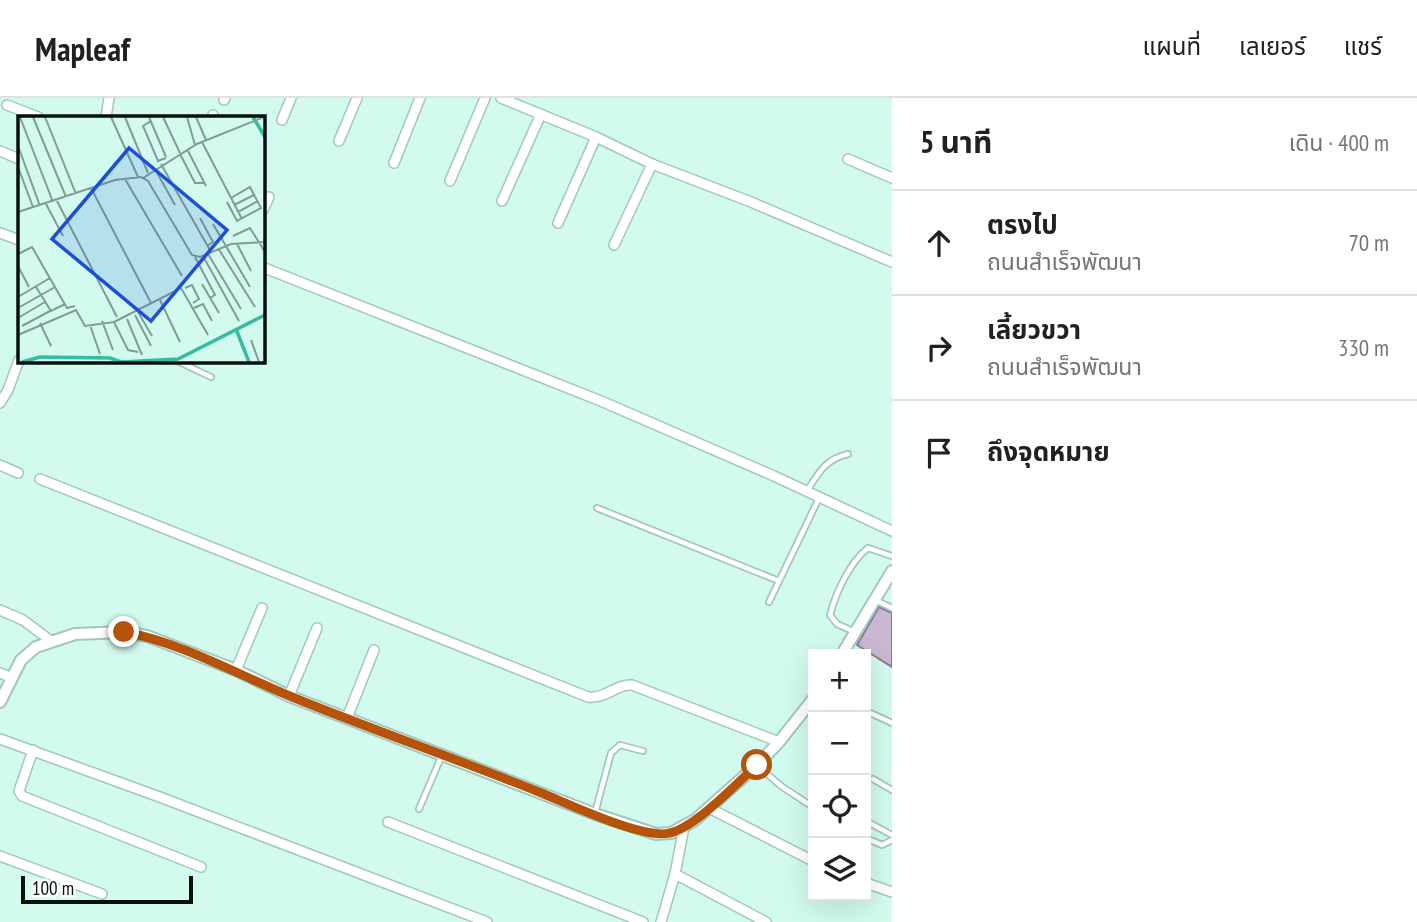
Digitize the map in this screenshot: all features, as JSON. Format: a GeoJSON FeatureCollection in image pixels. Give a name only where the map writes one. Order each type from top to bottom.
{"type":"FeatureCollection","features":[{"type":"Feature","properties":{"kind":"street"},"geometry":{"type":"LineString","coordinates":[[106,116],[109,98]]}},
{"type":"Feature","properties":{"kind":"street"},"geometry":{"type":"LineString","coordinates":[[282,120],[291,98]]}},
{"type":"Feature","properties":{"kind":"street"},"geometry":{"type":"LineString","coordinates":[[340,141],[357,98]]}},
{"type":"Feature","properties":{"kind":"street"},"geometry":{"type":"LineString","coordinates":[[394,163],[420,98]]}},
{"type":"Feature","properties":{"kind":"street"},"geometry":{"type":"LineString","coordinates":[[450,181],[485,98]]}},
{"type":"Feature","properties":{"kind":"street"},"geometry":{"type":"LineString","coordinates":[[500,98],[652,164],[751,202],[892,262]]}},
{"type":"Feature","properties":{"kind":"street"},"geometry":{"type":"LineString","coordinates":[[7,105],[35,116]]}},
{"type":"Feature","properties":{"kind":"street"},"geometry":{"type":"LineString","coordinates":[[502,201],[541,114]]}},
{"type":"Feature","properties":{"kind":"street"},"geometry":{"type":"LineString","coordinates":[[558,223],[596,138]]}},
{"type":"Feature","properties":{"kind":"street"},"geometry":{"type":"LineString","coordinates":[[0,151],[18,159]]}},
{"type":"Feature","properties":{"kind":"street"},"geometry":{"type":"LineString","coordinates":[[848,159],[892,178]]}},
{"type":"Feature","properties":{"kind":"street"},"geometry":{"type":"LineString","coordinates":[[614,245],[652,164]]}},
{"type":"Feature","properties":{"kind":"street"},"geometry":{"type":"LineString","coordinates":[[264,208],[269,197]]}},
{"type":"Feature","properties":{"kind":"street"},"geometry":{"type":"LineString","coordinates":[[0,233],[18,240]]}},
{"type":"Feature","properties":{"kind":"street"},"geometry":{"type":"LineString","coordinates":[[264,268],[601,401],[892,531]]}},
{"type":"Feature","properties":{"kind":"street"},"geometry":{"type":"LineString","coordinates":[[0,403],[18,362]]}},
{"type":"Feature","properties":{"kind":"street"},"geometry":{"type":"LineString","coordinates":[[0,466],[18,473]]}},
{"type":"Feature","properties":{"kind":"street"},"geometry":{"type":"LineString","coordinates":[[40,479],[588,696],[598,698],[626,685],[632,685],[779,742]]}},
{"type":"Feature","properties":{"kind":"street"},"geometry":{"type":"LineString","coordinates":[[845,649],[892,571]]}},
{"type":"Feature","properties":{"kind":"street"},"geometry":{"type":"LineString","coordinates":[[236,670],[262,608]]}},
{"type":"Feature","properties":{"kind":"street"},"geometry":{"type":"LineString","coordinates":[[0,610],[23,620],[51,641]]}},
{"type":"Feature","properties":{"kind":"street"},"geometry":{"type":"LineString","coordinates":[[289,696],[317,628]]}},
{"type":"Feature","properties":{"kind":"street"},"geometry":{"type":"LineString","coordinates":[[0,702],[5,675],[36,648],[51,641],[75,634],[124,632],[147,636],[236,670],[289,696],[595,814],[656,834],[671,833],[684,827],[709,808],[757,765],[808,705]]}},
{"type":"Feature","properties":{"kind":"street"},"geometry":{"type":"LineString","coordinates":[[347,718],[374,650]]}},
{"type":"Feature","properties":{"kind":"street"},"geometry":{"type":"LineString","coordinates":[[0,739],[487,922]]}},
{"type":"Feature","properties":{"kind":"street"},"geometry":{"type":"LineString","coordinates":[[33,750],[19,791],[22,796],[201,867]]}},
{"type":"Feature","properties":{"kind":"street"},"geometry":{"type":"LineString","coordinates":[[709,808],[808,858]]}},
{"type":"Feature","properties":{"kind":"street"},"geometry":{"type":"LineString","coordinates":[[388,822],[643,922]]}},
{"type":"Feature","properties":{"kind":"street"},"geometry":{"type":"LineString","coordinates":[[661,922],[675,874],[684,827]]}},
{"type":"Feature","properties":{"kind":"street"},"geometry":{"type":"LineString","coordinates":[[0,856],[102,894]]}},
{"type":"Feature","properties":{"kind":"street"},"geometry":{"type":"LineString","coordinates":[[675,874],[766,922]]}},
{"type":"Feature","properties":{"kind":"street"},"geometry":{"type":"LineString","coordinates":[[871,885],[892,892]]}},
{"type":"Feature","properties":{"kind":"lane"},"geometry":{"type":"LineString","coordinates":[[179,362],[211,377]]}},
{"type":"Feature","properties":{"kind":"lane"},"geometry":{"type":"LineString","coordinates":[[807,491],[821,467],[830,460],[848,454]]}},
{"type":"Feature","properties":{"kind":"lane"},"geometry":{"type":"LineString","coordinates":[[769,602],[819,497]]}},
{"type":"Feature","properties":{"kind":"lane"},"geometry":{"type":"LineString","coordinates":[[597,508],[779,581]]}},
{"type":"Feature","properties":{"kind":"lane"},"geometry":{"type":"LineString","coordinates":[[855,632],[837,625],[832,620],[830,615],[833,605],[862,553],[874,548],[892,556]]}},
{"type":"Feature","properties":{"kind":"lane"},"geometry":{"type":"LineString","coordinates":[[875,599],[892,608]]}},
{"type":"Feature","properties":{"kind":"lane"},"geometry":{"type":"LineString","coordinates":[[868,712],[892,723]]}},
{"type":"Feature","properties":{"kind":"lane"},"geometry":{"type":"LineString","coordinates":[[595,814],[611,753],[620,745],[643,751]]}},
{"type":"Feature","properties":{"kind":"lane"},"geometry":{"type":"LineString","coordinates":[[419,809],[442,754]]}},
{"type":"Feature","properties":{"kind":"lane"},"geometry":{"type":"LineString","coordinates":[[757,765],[781,786],[808,804]]}},
{"type":"Feature","properties":{"kind":"lane"},"geometry":{"type":"LineString","coordinates":[[873,779],[892,790]]}},
{"type":"Feature","properties":{"kind":"lane"},"geometry":{"type":"LineString","coordinates":[[871,824],[892,838],[882,845],[871,840]]}},
{"type":"Feature","properties":{"kind":"building"},"geometry":{"type":"Polygon","coordinates":[[[879,607],[892,613],[892,667],[871,654],[871,649],[857,645],[879,607]]]}},
{"type":"Feature","properties":{"kind":"route"},"geometry":{"type":"LineString","coordinates":[[124,632],[147,636],[236,670],[289,696],[595,814],[656,834],[671,833],[695,821],[757,765]]}}]}
